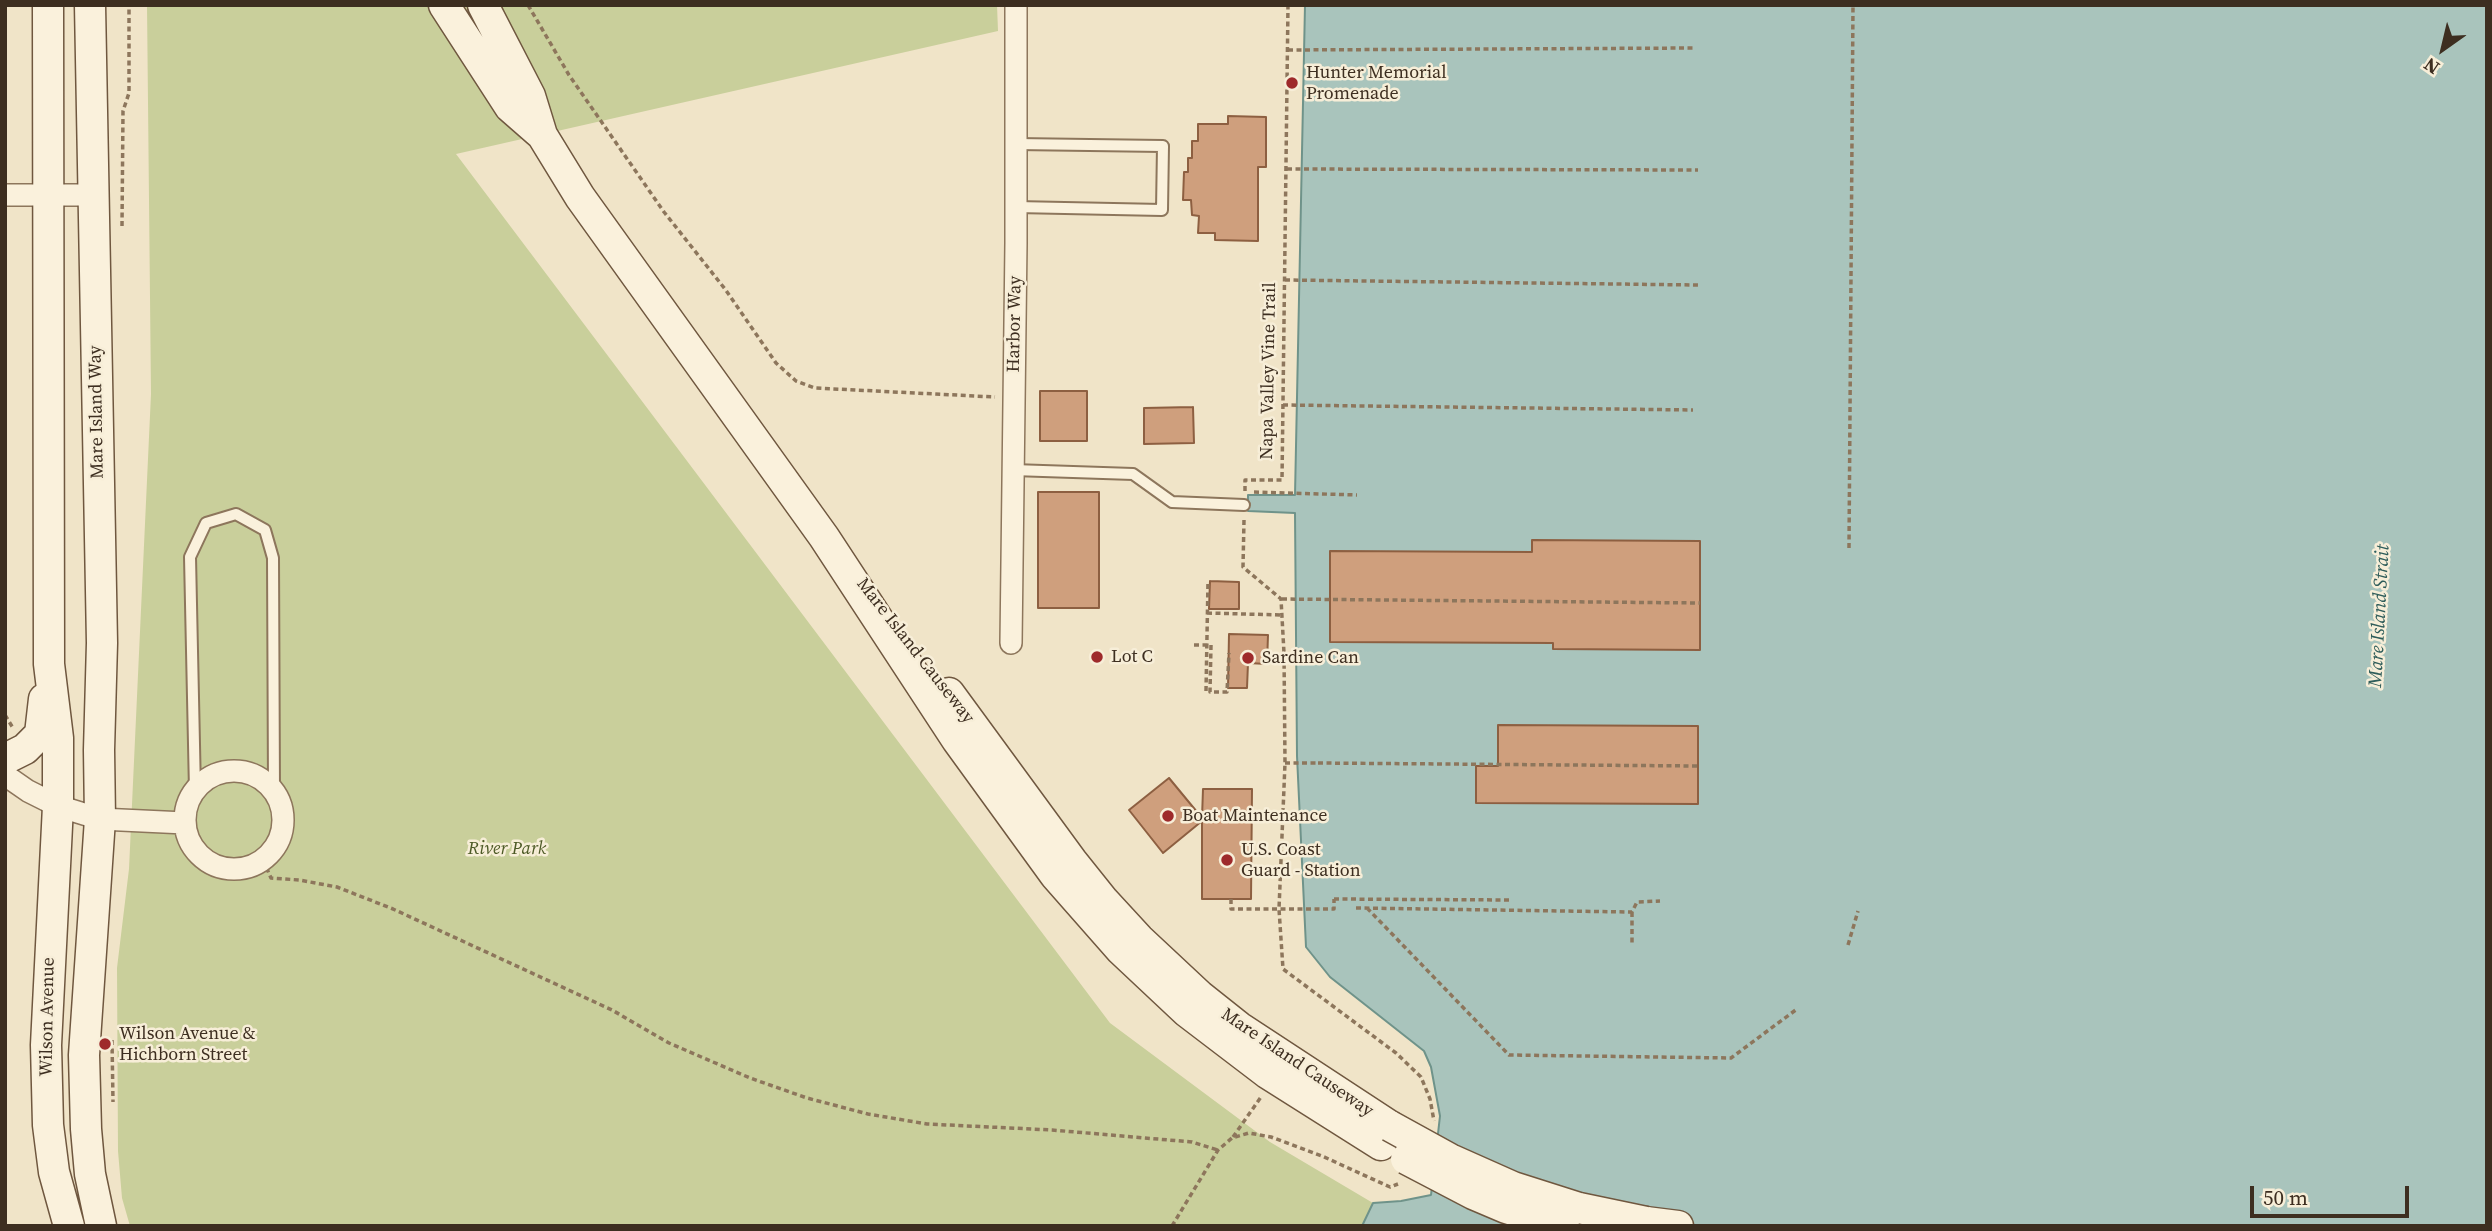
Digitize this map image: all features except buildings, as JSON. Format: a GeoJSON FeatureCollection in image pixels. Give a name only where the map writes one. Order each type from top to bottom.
{"type":"FeatureCollection","features":[{"type":"Feature","properties":{"kind":"main road"},"geometry":{"type":"LineString","coordinates":[[48,5],[49,664],[58,738],[58,806]]}},
{"type":"Feature","properties":{"kind":"main road","name":"Mare Island Way"},"geometry":{"type":"LineString","coordinates":[[90,5],[102,643],[100,819]]}},
{"type":"Feature","properties":{"kind":"main road","name":"Mare Island Causeway"},"geometry":{"type":"LineString","coordinates":[[444,5],[510,107],[542,135]]}},
{"type":"Feature","properties":{"kind":"main road","name":"Mare Island Causeway"},"geometry":{"type":"LineString","coordinates":[[483,5],[530,96],[542,135],[592,215],[824,537],[957,740],[1055,875],[1129,959],[1187,1012],[1275,1078],[1386,1135],[1545,1198],[1612,1216],[1678,1226]]}},
{"type":"Feature","properties":{"kind":"main road","name":"Mare Island Causeway"},"geometry":{"type":"LineString","coordinates":[[824,537],[907,635],[1104,901],[1139,939],[1200,996],[1386,1135],[1474,1194],[1506,1208],[1564,1226]]}},
{"type":"Feature","properties":{"kind":"main road"},"geometry":{"type":"LineString","coordinates":[[5,760],[25,749],[40,734],[49,664]]}},
{"type":"Feature","properties":{"kind":"main road","name":"Wilson Avenue"},"geometry":{"type":"LineString","coordinates":[[58,806],[46,1058],[48,1125],[54,1172],[69,1226]]}},
{"type":"Feature","properties":{"kind":"main road","name":"Wilson Avenue"},"geometry":{"type":"LineString","coordinates":[[93,1224],[83,1055],[100,819]]}},
{"type":"Feature","properties":{"kind":"street","name":"Harbor Way"},"geometry":{"type":"LineString","coordinates":[[1011,643],[1016,5]]}},
{"type":"Feature","properties":{"kind":"street"},"geometry":{"type":"LineString","coordinates":[[5,195],[93,195]]}},
{"type":"Feature","properties":{"kind":"street"},"geometry":{"type":"LineString","coordinates":[[236,771],[258,776],[274,790],[283,809],[284,825],[276,846],[263,860],[243,868],[220,867],[197,851],[185,823],[189,802],[195,791],[208,778],[218,773],[236,771]]}},
{"type":"Feature","properties":{"kind":"street"},"geometry":{"type":"LineString","coordinates":[[5,775],[28,791],[58,806],[100,819],[185,823]]}},
{"type":"Feature","properties":{"kind":"lane"},"geometry":{"type":"LineString","coordinates":[[1016,144],[1163,146],[1163,210],[1016,207]]}},
{"type":"Feature","properties":{"kind":"lane"},"geometry":{"type":"LineString","coordinates":[[1013,470],[1133,474],[1172,502],[1244,505]]}},
{"type":"Feature","properties":{"kind":"lane"},"geometry":{"type":"LineString","coordinates":[[195,791],[190,557],[206,523],[236,514],[265,530],[273,558],[274,790]]}},
{"type":"Feature","properties":{"kind":"path"},"geometry":{"type":"LineString","coordinates":[[121,234],[123,111],[129,93],[129,5]]}},
{"type":"Feature","properties":{"kind":"path"},"geometry":{"type":"LineString","coordinates":[[528,5],[569,75],[664,212],[726,289],[776,363],[796,381],[815,388],[1014,398]]}},
{"type":"Feature","properties":{"kind":"path","name":"Napa Valley Vine Trail"},"geometry":{"type":"LineString","coordinates":[[1288,5],[1282,480],[1245,480],[1245,491],[1357,495]]}},
{"type":"Feature","properties":{"kind":"path"},"geometry":{"type":"LineString","coordinates":[[1849,548],[1853,5]]}},
{"type":"Feature","properties":{"kind":"path"},"geometry":{"type":"LineString","coordinates":[[1288,50],[1695,48]]}},
{"type":"Feature","properties":{"kind":"path"},"geometry":{"type":"LineString","coordinates":[[1286,169],[1698,170]]}},
{"type":"Feature","properties":{"kind":"path"},"geometry":{"type":"LineString","coordinates":[[1285,280],[1698,285]]}},
{"type":"Feature","properties":{"kind":"path"},"geometry":{"type":"LineString","coordinates":[[1283,405],[1693,410]]}},
{"type":"Feature","properties":{"kind":"path"},"geometry":{"type":"LineString","coordinates":[[1244,505],[1243,567],[1281,599],[1700,603]]}},
{"type":"Feature","properties":{"kind":"path"},"geometry":{"type":"LineString","coordinates":[[1208,581],[1210,692],[1227,692],[1229,653]]}},
{"type":"Feature","properties":{"kind":"path"},"geometry":{"type":"LineString","coordinates":[[1281,599],[1284,763],[1279,909],[1283,969],[1396,1053],[1421,1077]]}},
{"type":"Feature","properties":{"kind":"path"},"geometry":{"type":"LineString","coordinates":[[1207,614],[1282,615]]}},
{"type":"Feature","properties":{"kind":"path"},"geometry":{"type":"LineString","coordinates":[[1194,645],[1209,645]]}},
{"type":"Feature","properties":{"kind":"path"},"geometry":{"type":"LineString","coordinates":[[1206,691],[1209,645]]}},
{"type":"Feature","properties":{"kind":"path"},"geometry":{"type":"LineString","coordinates":[[1284,763],[1698,766]]}},
{"type":"Feature","properties":{"kind":"path"},"geometry":{"type":"LineString","coordinates":[[1318,763],[1329,763]]}},
{"type":"Feature","properties":{"kind":"path"},"geometry":{"type":"LineString","coordinates":[[263,860],[271,878],[337,887],[393,909],[612,1010],[669,1043],[750,1078],[807,1098],[868,1114],[927,1124],[1052,1130],[1192,1142],[1218,1150],[1172,1226]]}},
{"type":"Feature","properties":{"kind":"path"},"geometry":{"type":"LineString","coordinates":[[1231,899],[1231,909],[1334,909],[1333,898],[1512,900]]}},
{"type":"Feature","properties":{"kind":"path"},"geometry":{"type":"LineString","coordinates":[[1632,946],[1632,912],[1637,902],[1660,901]]}},
{"type":"Feature","properties":{"kind":"path"},"geometry":{"type":"LineString","coordinates":[[1356,908],[1632,912]]}},
{"type":"Feature","properties":{"kind":"path"},"geometry":{"type":"LineString","coordinates":[[1367,908],[1509,1055],[1731,1058],[1797,1009]]}},
{"type":"Feature","properties":{"kind":"path"},"geometry":{"type":"LineString","coordinates":[[1848,945],[1858,911]]}},
{"type":"Feature","properties":{"kind":"path"},"geometry":{"type":"LineString","coordinates":[[113,1029],[113,1108]]}},
{"type":"Feature","properties":{"kind":"path"},"geometry":{"type":"LineString","coordinates":[[1232,1138],[1275,1078]]}},
{"type":"Feature","properties":{"kind":"green space","name":"River Park"},"geometry":{"type":"Polygon","coordinates":[[[147,5],[997,5],[998,31],[456,154],[1110,1023],[1270,1142],[1373,1203],[1431,1195],[1440,1116],[1431,1067],[1628,1226],[130,1226],[122,1198],[118,1151],[117,968],[129,869],[151,394],[147,5]]]}},
{"type":"Feature","properties":{"kind":"water","name":"Mare Island Strait"},"geometry":{"type":"Polygon","coordinates":[[[1305,5],[2487,5],[2487,1226],[1362,1226],[1373,1203],[1431,1195],[1440,1116],[1431,1067],[1424,1051],[1330,977],[1306,947],[1297,756],[1295,513],[1248,511],[1248,495],[1295,495],[1305,5]]]}},
{"type":"Feature","properties":{"kind":"place","name":"Hunter Memorial Promenade"},"geometry":{"type":"Point","coordinates":[1292,83]}},
{"type":"Feature","properties":{"kind":"place","name":"Lot C"},"geometry":{"type":"Point","coordinates":[1097,657]}},
{"type":"Feature","properties":{"kind":"place","name":"Sardine Can"},"geometry":{"type":"Point","coordinates":[1248,658]}},
{"type":"Feature","properties":{"kind":"place","name":"Boat Maintenance"},"geometry":{"type":"Point","coordinates":[1168,816]}},
{"type":"Feature","properties":{"kind":"place","name":"U.S. Coast Guard - Station"},"geometry":{"type":"Point","coordinates":[1227,860]}},
{"type":"Feature","properties":{"kind":"place","name":"Wilson Avenue & Hichborn Street"},"geometry":{"type":"Point","coordinates":[105,1044]}}]}
